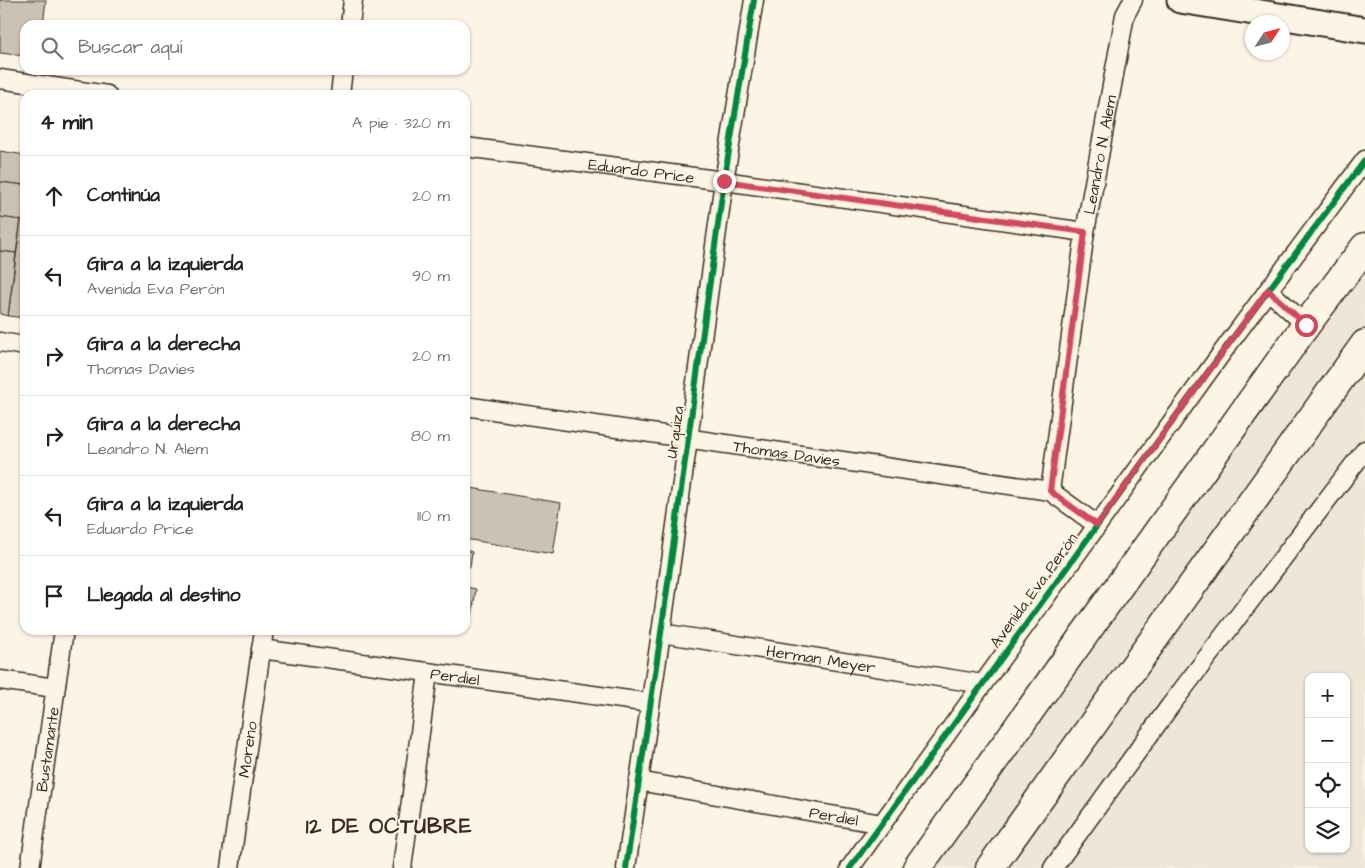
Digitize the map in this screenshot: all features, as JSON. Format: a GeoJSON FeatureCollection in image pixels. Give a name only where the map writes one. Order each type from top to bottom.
{"type":"FeatureCollection","features":[{"type":"Feature","properties":{"kind":"main road"},"geometry":{"type":"LineString","coordinates":[[917,868],[1306,325],[1365,247]]}},
{"type":"Feature","properties":{"kind":"main road"},"geometry":{"type":"LineString","coordinates":[[990,868],[1365,344]]}},
{"type":"Feature","properties":{"kind":"street"},"geometry":{"type":"LineString","coordinates":[[351,20],[353,0]]}},
{"type":"Feature","properties":{"kind":"street","name":"Urquiza"},"geometry":{"type":"LineString","coordinates":[[626,868],[724,181],[754,0]]}},
{"type":"Feature","properties":{"kind":"street","name":"Leandro N. Alem"},"geometry":{"type":"LineString","coordinates":[[1050,491],[1085,232],[1125,15],[1133,0]]}},
{"type":"Feature","properties":{"kind":"street"},"geometry":{"type":"LineString","coordinates":[[1180,0],[1365,30]]}},
{"type":"Feature","properties":{"kind":"street"},"geometry":{"type":"LineString","coordinates":[[341,90],[342,75]]}},
{"type":"Feature","properties":{"kind":"street"},"geometry":{"type":"LineString","coordinates":[[0,79],[74,90]]}},
{"type":"Feature","properties":{"kind":"street","name":"Eduardo Price"},"geometry":{"type":"LineString","coordinates":[[470,147],[1085,232]]}},
{"type":"Feature","properties":{"kind":"street","name":"Avenida Eva Perón"},"geometry":{"type":"LineString","coordinates":[[850,868],[1097,525],[1365,160]]}},
{"type":"Feature","properties":{"kind":"street"},"geometry":{"type":"LineString","coordinates":[[1268,290],[1306,325]]}},
{"type":"Feature","properties":{"kind":"street"},"geometry":{"type":"LineString","coordinates":[[0,342],[20,345]]}},
{"type":"Feature","properties":{"kind":"street","name":"Thomas Davies"},"geometry":{"type":"LineString","coordinates":[[470,407],[1050,491],[1097,525]]}},
{"type":"Feature","properties":{"kind":"street"},"geometry":{"type":"LineString","coordinates":[[1053,868],[1170,706],[1365,450]]}},
{"type":"Feature","properties":{"kind":"street","name":"Herman Meyer"},"geometry":{"type":"LineString","coordinates":[[661,633],[983,684]]}},
{"type":"Feature","properties":{"kind":"street","name":"Bustamante"},"geometry":{"type":"LineString","coordinates":[[30,868],[63,635]]}},
{"type":"Feature","properties":{"kind":"street","name":"Moreno"},"geometry":{"type":"LineString","coordinates":[[230,868],[263,635]]}},
{"type":"Feature","properties":{"kind":"street","name":"Perdiel"},"geometry":{"type":"LineString","coordinates":[[261,649],[650,703]]}},
{"type":"Feature","properties":{"kind":"street"},"geometry":{"type":"LineString","coordinates":[[402,868],[428,673]]}},
{"type":"Feature","properties":{"kind":"street"},"geometry":{"type":"LineString","coordinates":[[0,680],[56,688]]}},
{"type":"Feature","properties":{"kind":"street","name":"Perdiel"},"geometry":{"type":"LineString","coordinates":[[638,781],[882,824]]}},
{"type":"Feature","properties":{"kind":"shaded area"},"geometry":{"type":"Polygon","coordinates":[[[1365,258],[1365,868],[919,868],[1365,258]]]}},
{"type":"Feature","properties":{"kind":"building"},"geometry":{"type":"Polygon","coordinates":[[[0,0],[46,0],[44,20],[20,20],[20,55],[0,53],[0,0]]]}},
{"type":"Feature","properties":{"kind":"building"},"geometry":{"type":"Polygon","coordinates":[[[0,151],[20,154],[20,184],[0,182],[0,151]]]}},
{"type":"Feature","properties":{"kind":"building"},"geometry":{"type":"Polygon","coordinates":[[[0,182],[20,184],[20,220],[0,217],[0,182]]]}},
{"type":"Feature","properties":{"kind":"building"},"geometry":{"type":"Polygon","coordinates":[[[0,217],[20,220],[16,253],[0,251],[0,217]]]}},
{"type":"Feature","properties":{"kind":"building"},"geometry":{"type":"Polygon","coordinates":[[[20,227],[20,317],[8,316],[20,227]]]}},
{"type":"Feature","properties":{"kind":"building"},"geometry":{"type":"Polygon","coordinates":[[[0,251],[16,253],[8,316],[0,314],[0,251]]]}},
{"type":"Feature","properties":{"kind":"building"},"geometry":{"type":"Polygon","coordinates":[[[470,488],[561,503],[553,554],[470,540],[470,488]]]}},
{"type":"Feature","properties":{"kind":"building"},"geometry":{"type":"Polygon","coordinates":[[[470,588],[476,589],[472,615],[470,615],[470,588]]]}},
{"type":"Feature","properties":{"kind":"cycle path"},"geometry":{"type":"LineString","coordinates":[[626,868],[724,181],[754,0]]}},
{"type":"Feature","properties":{"kind":"cycle path"},"geometry":{"type":"LineString","coordinates":[[850,868],[1221,354],[1365,160]]}},
{"type":"Feature","properties":{"kind":"district","name":"12 DE OCTUBRE"},"geometry":{"type":"Point","coordinates":[389,826]}},
{"type":"Feature","properties":{"kind":"route"},"geometry":{"type":"LineString","coordinates":[[724,181],[1085,232],[1050,491],[1097,525],[1268,290],[1306,325]]}}]}
